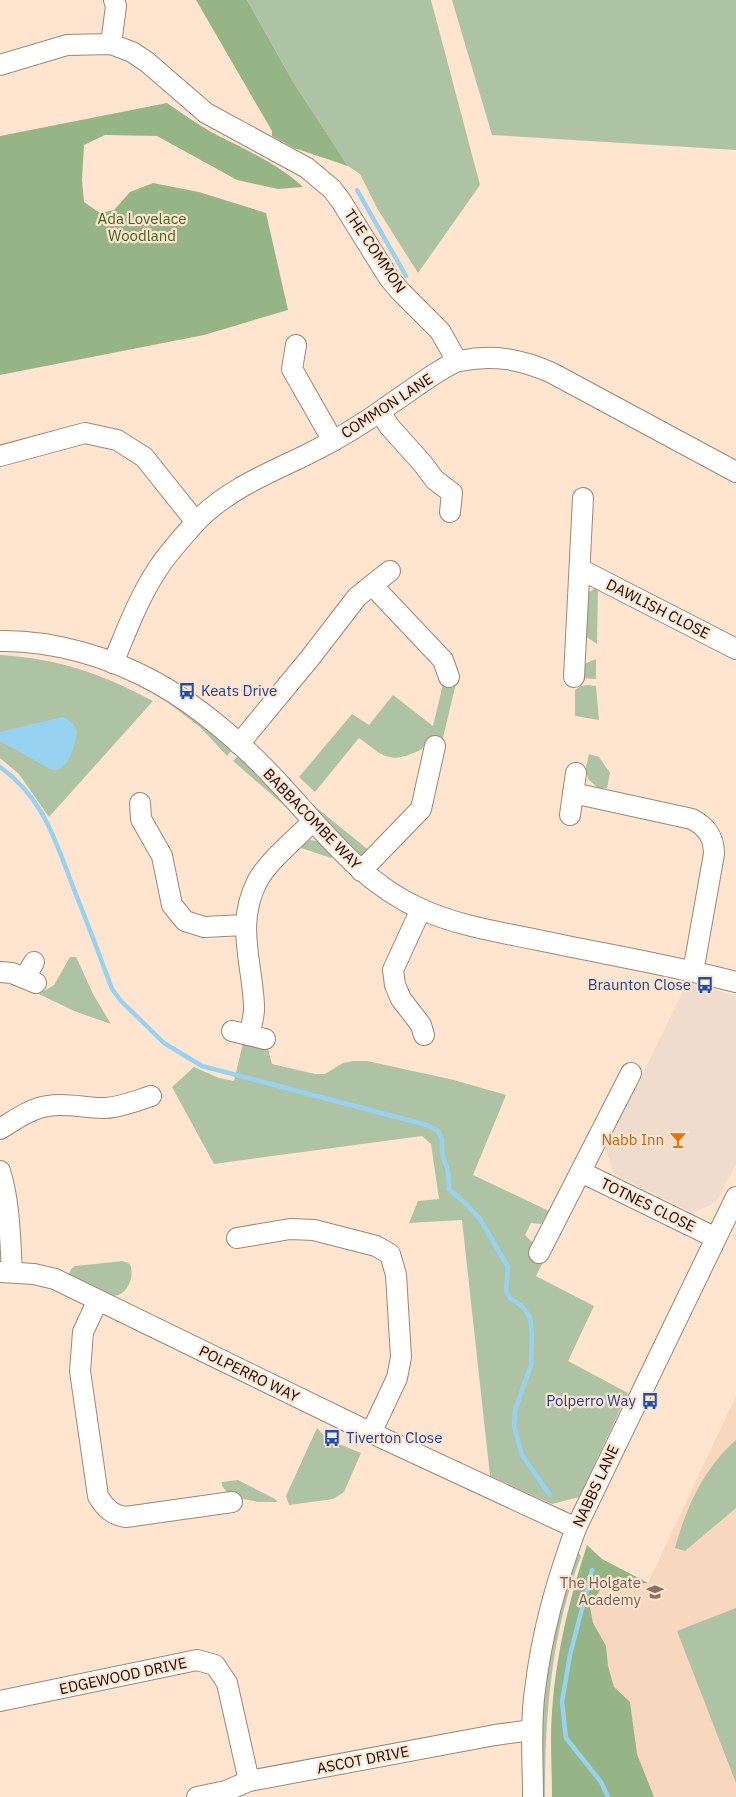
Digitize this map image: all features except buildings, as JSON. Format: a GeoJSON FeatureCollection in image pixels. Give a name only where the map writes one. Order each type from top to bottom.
{"type":"FeatureCollection","features":[{"type":"Feature","properties":{"kind":"street"},"geometry":{"type":"LineString","coordinates":[[0,65],[67,45],[111,44],[116,6],[114,0]]}},
{"type":"Feature","properties":{"kind":"street","name":"THE COMMON"},"geometry":{"type":"LineString","coordinates":[[111,44],[132,52],[148,62],[206,113],[307,168],[332,189],[390,278],[400,291],[440,331],[457,361]]}},
{"type":"Feature","properties":{"kind":"street"},"geometry":{"type":"LineString","coordinates":[[296,345],[292,369],[333,441]]}},
{"type":"Feature","properties":{"kind":"street","name":"COMMON LANE"},"geometry":{"type":"LineString","coordinates":[[113,663],[135,610],[157,570],[196,522],[229,495],[333,441],[457,361],[483,357],[504,358],[531,363],[736,472]]}},
{"type":"Feature","properties":{"kind":"street"},"geometry":{"type":"LineString","coordinates":[[380,412],[389,426],[435,480],[452,493],[450,512]]}},
{"type":"Feature","properties":{"kind":"street"},"geometry":{"type":"LineString","coordinates":[[0,456],[85,433],[117,440],[144,458],[196,522]]}},
{"type":"Feature","properties":{"kind":"street"},"geometry":{"type":"LineString","coordinates":[[574,677],[583,498]]}},
{"type":"Feature","properties":{"kind":"street","name":"DAWLISH CLOSE"},"geometry":{"type":"LineString","coordinates":[[580,569],[736,649]]}},
{"type":"Feature","properties":{"kind":"street"},"geometry":{"type":"LineString","coordinates":[[239,744],[310,658],[357,597],[390,571]]}},
{"type":"Feature","properties":{"kind":"street"},"geometry":{"type":"LineString","coordinates":[[372,584],[443,660],[449,677]]}},
{"type":"Feature","properties":{"kind":"street"},"geometry":{"type":"LineString","coordinates":[[0,641],[41,643],[77,651],[113,663]]}},
{"type":"Feature","properties":{"kind":"street","name":"BABBACOMBE WAY"},"geometry":{"type":"LineString","coordinates":[[113,663],[157,683],[199,710],[239,744],[276,780],[361,872],[421,909],[476,928],[736,982]]}},
{"type":"Feature","properties":{"kind":"street"},"geometry":{"type":"LineString","coordinates":[[361,872],[421,809],[435,746]]}},
{"type":"Feature","properties":{"kind":"street"},"geometry":{"type":"LineString","coordinates":[[570,815],[574,783],[692,819],[707,830],[712,837],[714,854],[693,972]]}},
{"type":"Feature","properties":{"kind":"street"},"geometry":{"type":"LineString","coordinates":[[140,803],[141,819],[162,856],[172,905],[185,921],[204,928],[245,925]]}},
{"type":"Feature","properties":{"kind":"street"},"geometry":{"type":"LineString","coordinates":[[249,1035],[254,1006],[245,925],[250,900],[258,880],[273,861],[313,821]]}},
{"type":"Feature","properties":{"kind":"street"},"geometry":{"type":"LineString","coordinates":[[421,909],[393,970],[395,985],[400,998],[421,1025],[424,1036]]}},
{"type":"Feature","properties":{"kind":"street"},"geometry":{"type":"LineString","coordinates":[[0,972],[32,974]]}},
{"type":"Feature","properties":{"kind":"street"},"geometry":{"type":"LineString","coordinates":[[539,1241],[581,1172],[631,1073]]}},
{"type":"Feature","properties":{"kind":"street"},"geometry":{"type":"LineString","coordinates":[[0,1129],[32,1111],[47,1106],[105,1108],[128,1104],[150,1096]]}},
{"type":"Feature","properties":{"kind":"street"},"geometry":{"type":"LineString","coordinates":[[0,1171],[4,1182],[9,1228],[6,1272]]}},
{"type":"Feature","properties":{"kind":"street","name":"TOTNES CLOSE"},"geometry":{"type":"LineString","coordinates":[[581,1172],[716,1238]]}},
{"type":"Feature","properties":{"kind":"street","name":"NABBS LANE"},"geometry":{"type":"LineString","coordinates":[[533,1797],[532,1730],[534,1691],[548,1614],[576,1528],[736,1197]]}},
{"type":"Feature","properties":{"kind":"street"},"geometry":{"type":"LineString","coordinates":[[238,1238],[290,1229],[314,1230],[376,1246],[390,1254],[396,1275],[401,1357],[397,1378],[371,1432]]}},
{"type":"Feature","properties":{"kind":"street","name":"POLPERRO WAY"},"geometry":{"type":"LineString","coordinates":[[6,1272],[34,1274],[55,1279],[371,1432],[576,1528]]}},
{"type":"Feature","properties":{"kind":"street"},"geometry":{"type":"LineString","coordinates":[[98,1300],[83,1332],[80,1371],[98,1496],[104,1506],[118,1516],[126,1517],[232,1502]]}},
{"type":"Feature","properties":{"kind":"street","name":"EDGEWOOD DRIVE"},"geometry":{"type":"LineString","coordinates":[[0,1700],[197,1660],[214,1666],[227,1683],[249,1781]]}},
{"type":"Feature","properties":{"kind":"street","name":"ASCOT DRIVE"},"geometry":{"type":"LineString","coordinates":[[197,1797],[226,1791],[249,1781],[495,1735],[532,1730]]}},
{"type":"Feature","properties":{"kind":"shaded area"},"geometry":{"type":"Polygon","coordinates":[[[687,983],[711,988],[736,997],[736,1164],[716,1202],[693,1213],[614,1174],[604,1145],[644,1071],[687,983]]]}},
{"type":"Feature","properties":{"kind":"shaded area","name":"The Holgate Academy"},"geometry":{"type":"Polygon","coordinates":[[[736,1396],[736,1797],[552,1797],[551,1735],[560,1648],[587,1545],[602,1559],[648,1583],[736,1396]]]}},
{"type":"Feature","properties":{"kind":"green space"},"geometry":{"type":"Polygon","coordinates":[[[196,0],[247,0],[295,85],[348,166],[294,148],[272,136],[272,131],[196,0]]]}},
{"type":"Feature","properties":{"kind":"green space"},"geometry":{"type":"Polygon","coordinates":[[[247,0],[431,0],[480,185],[418,273],[377,208],[360,174],[348,166],[295,85],[247,0]]]}},
{"type":"Feature","properties":{"kind":"green space"},"geometry":{"type":"Polygon","coordinates":[[[452,0],[736,0],[736,150],[492,135],[452,0]]]}},
{"type":"Feature","properties":{"kind":"green space","name":"Ada Lovelace Woodland"},"geometry":{"type":"Polygon","coordinates":[[[167,103],[213,133],[271,164],[303,187],[278,189],[237,180],[157,136],[105,135],[84,145],[82,180],[84,202],[100,213],[114,210],[130,192],[153,183],[199,192],[266,213],[288,310],[204,335],[0,375],[0,136],[167,103]]]}},
{"type":"Feature","properties":{"kind":"green space"},"geometry":{"type":"Polygon","coordinates":[[[598,586],[597,644],[585,636],[588,593],[598,586]]]}},
{"type":"Feature","properties":{"kind":"green space"},"geometry":{"type":"Polygon","coordinates":[[[0,655],[42,660],[79,669],[134,691],[153,701],[49,817],[19,774],[0,758],[0,655]]]}},
{"type":"Feature","properties":{"kind":"green space"},"geometry":{"type":"Polygon","coordinates":[[[596,659],[596,679],[581,678],[584,664],[596,659]]]}},
{"type":"Feature","properties":{"kind":"green space"},"geometry":{"type":"Polygon","coordinates":[[[129,678],[183,711],[232,750],[227,756],[200,727],[167,702],[129,678]]]}},
{"type":"Feature","properties":{"kind":"green space"},"geometry":{"type":"Polygon","coordinates":[[[456,683],[442,742],[426,742],[424,747],[418,751],[395,758],[383,755],[359,738],[315,792],[299,777],[352,714],[369,725],[393,695],[433,726],[443,684],[456,683]]]}},
{"type":"Feature","properties":{"kind":"green space"},"geometry":{"type":"Polygon","coordinates":[[[581,686],[596,686],[599,720],[575,716],[575,690],[581,686]]]}},
{"type":"Feature","properties":{"kind":"green space"},"geometry":{"type":"Polygon","coordinates":[[[589,754],[599,757],[610,773],[607,788],[598,788],[588,779],[586,767],[589,754]]]}},
{"type":"Feature","properties":{"kind":"green space"},"geometry":{"type":"Polygon","coordinates":[[[238,756],[287,805],[286,807],[233,761],[238,756]]]}},
{"type":"Feature","properties":{"kind":"green space"},"geometry":{"type":"Polygon","coordinates":[[[312,804],[371,852],[365,856],[357,854],[312,804]]]}},
{"type":"Feature","properties":{"kind":"green space"},"geometry":{"type":"Polygon","coordinates":[[[310,840],[317,841],[334,856],[331,858],[298,847],[310,840]]]}},
{"type":"Feature","properties":{"kind":"green space"},"geometry":{"type":"Polygon","coordinates":[[[70,957],[76,957],[93,994],[111,1024],[74,1011],[39,994],[54,985],[70,957]]]}},
{"type":"Feature","properties":{"kind":"green space"},"geometry":{"type":"Polygon","coordinates":[[[243,1043],[268,1049],[272,1064],[315,1074],[325,1074],[343,1063],[367,1061],[454,1080],[506,1095],[473,1175],[549,1211],[541,1224],[531,1223],[525,1235],[533,1243],[530,1252],[544,1260],[536,1276],[594,1306],[568,1361],[628,1393],[579,1497],[552,1504],[490,1476],[462,1220],[409,1223],[418,1201],[439,1199],[431,1144],[422,1136],[214,1164],[172,1087],[194,1067],[219,1078],[234,1081],[243,1043]]]}},
{"type":"Feature","properties":{"kind":"green space"},"geometry":{"type":"Polygon","coordinates":[[[123,1261],[130,1264],[131,1275],[125,1290],[117,1295],[111,1296],[73,1279],[69,1274],[75,1266],[123,1261]]]}},
{"type":"Feature","properties":{"kind":"green space"},"geometry":{"type":"Polygon","coordinates":[[[317,1428],[327,1439],[361,1453],[344,1492],[333,1499],[289,1505],[286,1496],[317,1428]]]}},
{"type":"Feature","properties":{"kind":"green space"},"geometry":{"type":"Polygon","coordinates":[[[736,1440],[736,1508],[685,1551],[675,1548],[690,1504],[697,1490],[714,1463],[736,1440]]]}},
{"type":"Feature","properties":{"kind":"green space"},"geometry":{"type":"Polygon","coordinates":[[[238,1480],[278,1502],[258,1502],[230,1496],[222,1486],[222,1482],[238,1480]]]}},
{"type":"Feature","properties":{"kind":"green space"},"geometry":{"type":"Polygon","coordinates":[[[587,1545],[602,1559],[648,1583],[614,1581],[601,1588],[590,1607],[593,1623],[606,1646],[608,1666],[614,1687],[630,1702],[637,1754],[654,1797],[552,1797],[551,1736],[554,1687],[567,1615],[587,1545]]]}},
{"type":"Feature","properties":{"kind":"green space"},"geometry":{"type":"Polygon","coordinates":[[[577,1551],[581,1556],[571,1585],[556,1645],[548,1705],[545,1797],[541,1797],[541,1728],[545,1685],[556,1627],[577,1551]]]}},
{"type":"Feature","properties":{"kind":"green space"},"geometry":{"type":"Polygon","coordinates":[[[736,1608],[736,1783],[677,1631],[736,1608]]]}},
{"type":"Feature","properties":{"kind":"water"},"geometry":{"type":"Polygon","coordinates":[[[62,717],[75,727],[77,732],[70,757],[58,769],[52,770],[0,741],[0,732],[62,717]]]}},
{"type":"Feature","properties":{"kind":"waterway"},"geometry":{"type":"LineString","coordinates":[[357,190],[406,276]]}},
{"type":"Feature","properties":{"kind":"waterway"},"geometry":{"type":"LineString","coordinates":[[0,767],[28,793],[47,823],[62,856],[112,989],[121,1001],[164,1043],[202,1066],[427,1125],[438,1131],[442,1139],[442,1154],[448,1171],[449,1189],[480,1219],[508,1267],[506,1291],[510,1298],[523,1307],[530,1318],[532,1334],[531,1365],[515,1410],[514,1426],[522,1455],[550,1495]]}},
{"type":"Feature","properties":{"kind":"waterway"},"geometry":{"type":"LineString","coordinates":[[592,1570],[570,1655],[562,1702],[566,1738],[601,1782],[608,1797]]}},
{"type":"Feature","properties":{"kind":"place","name":"Keats Drive"},"geometry":{"type":"Point","coordinates":[187,691]}},
{"type":"Feature","properties":{"kind":"place","name":"Braunton Close"},"geometry":{"type":"Point","coordinates":[705,985]}},
{"type":"Feature","properties":{"kind":"place","name":"Nabb Inn"},"geometry":{"type":"Point","coordinates":[678,1140]}},
{"type":"Feature","properties":{"kind":"place","name":"Polperro Way"},"geometry":{"type":"Point","coordinates":[650,1401]}},
{"type":"Feature","properties":{"kind":"place","name":"Tiverton Close"},"geometry":{"type":"Point","coordinates":[332,1438]}},
{"type":"Feature","properties":{"kind":"place","name":"The Holgate Academy"},"geometry":{"type":"Point","coordinates":[655,1592]}}]}
